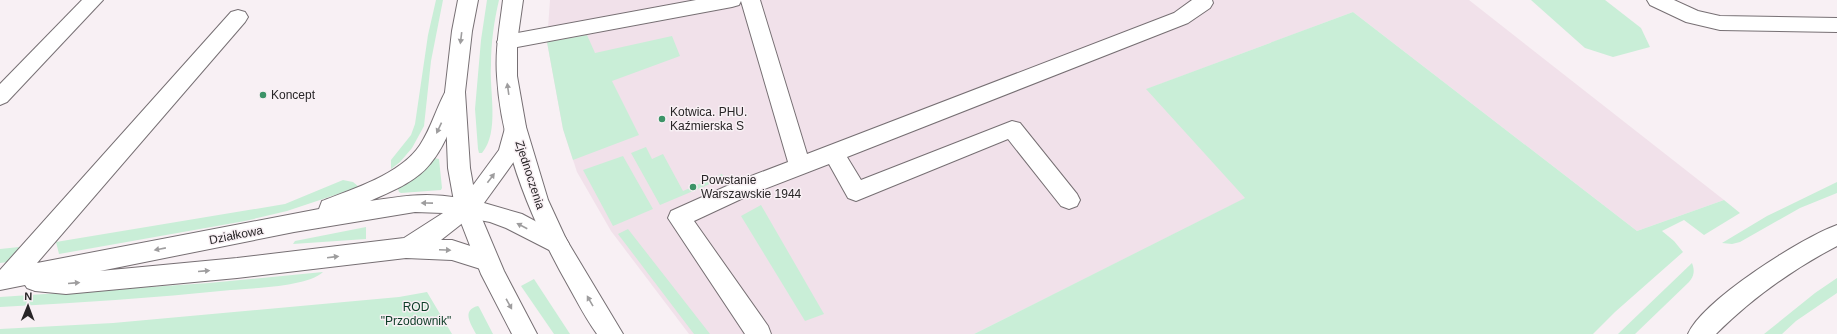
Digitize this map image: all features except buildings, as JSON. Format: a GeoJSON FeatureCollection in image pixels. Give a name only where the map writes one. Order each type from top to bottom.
{"type":"FeatureCollection","features":[{"type":"Feature","properties":{"kind":"street"},"geometry":{"type":"LineString","coordinates":[[0,97],[93,0]]}},
{"type":"Feature","properties":{"kind":"street"},"geometry":{"type":"LineString","coordinates":[[468,0],[462,31],[455,92],[459,168],[466,208],[487,261],[525,334]]}},
{"type":"Feature","properties":{"kind":"street","name":"Zjednoczenia"},"geometry":{"type":"LineString","coordinates":[[513,0],[507,42],[507,76],[515,127],[537,200],[557,244],[600,318],[611,334]]}},
{"type":"Feature","properties":{"kind":"street"},"geometry":{"type":"LineString","coordinates":[[507,42],[732,0]]}},
{"type":"Feature","properties":{"kind":"street"},"geometry":{"type":"LineString","coordinates":[[750,0],[800,166]]}},
{"type":"Feature","properties":{"kind":"street"},"geometry":{"type":"LineString","coordinates":[[759,334],[679,218],[746,187],[1181,18],[1203,3],[1202,0]]}},
{"type":"Feature","properties":{"kind":"street"},"geometry":{"type":"LineString","coordinates":[[1657,0],[1693,17],[1720,23],[1837,25]]}},
{"type":"Feature","properties":{"kind":"street"},"geometry":{"type":"LineString","coordinates":[[4,279],[238,17]]}},
{"type":"Feature","properties":{"kind":"street"},"geometry":{"type":"LineString","coordinates":[[294,223],[373,189],[406,172],[422,159],[433,142],[455,92]]}},
{"type":"Feature","properties":{"kind":"street"},"geometry":{"type":"LineString","coordinates":[[406,248],[429,237],[466,208],[492,178],[509,150],[515,127]]}},
{"type":"Feature","properties":{"kind":"street"},"geometry":{"type":"LineString","coordinates":[[834,153],[856,192],[1012,129],[1069,200]]}},
{"type":"Feature","properties":{"kind":"street","name":"Działkowa"},"geometry":{"type":"LineString","coordinates":[[4,279],[294,223],[415,203],[442,204],[490,213],[514,221],[557,244]]}},
{"type":"Feature","properties":{"kind":"street"},"geometry":{"type":"LineString","coordinates":[[1700,334],[1759,281],[1809,248],[1837,235]]}},
{"type":"Feature","properties":{"kind":"street"},"geometry":{"type":"LineString","coordinates":[[4,279],[66,284],[237,268],[406,248],[452,250],[487,261]]}},
{"type":"Feature","properties":{"kind":"shaded area"},"geometry":{"type":"Polygon","coordinates":[[[550,0],[1469,0],[1724,200],[1637,231],[1353,12],[1147,89],[1246,198],[974,334],[689,334],[611,231],[577,172],[563,129],[547,42],[550,0]]]}},
{"type":"Feature","properties":{"kind":"green space"},"geometry":{"type":"Polygon","coordinates":[[[436,0],[443,0],[431,61],[424,126],[412,148],[400,162],[391,169],[391,160],[411,135],[415,124],[428,35],[436,0]]]}},
{"type":"Feature","properties":{"kind":"green space"},"geometry":{"type":"Polygon","coordinates":[[[487,0],[499,0],[494,24],[492,49],[491,134],[482,153],[479,153],[475,109],[481,40],[487,0]]]}},
{"type":"Feature","properties":{"kind":"green space"},"geometry":{"type":"Polygon","coordinates":[[[1531,0],[1605,0],[1641,28],[1650,47],[1613,57],[1585,48],[1531,0]]]}},
{"type":"Feature","properties":{"kind":"green space"},"geometry":{"type":"Polygon","coordinates":[[[1353,12],[1637,231],[1724,200],[1740,213],[1704,235],[1684,220],[1662,231],[1674,241],[1683,252],[1615,312],[1593,334],[974,334],[1245,198],[1146,89],[1353,12]]]}},
{"type":"Feature","properties":{"kind":"green space"},"geometry":{"type":"Polygon","coordinates":[[[587,35],[595,53],[672,36],[680,56],[612,81],[639,135],[573,160],[563,129],[547,42],[587,35]]]}},
{"type":"Feature","properties":{"kind":"green space"},"geometry":{"type":"Polygon","coordinates":[[[646,147],[652,159],[663,154],[683,191],[722,174],[724,178],[660,205],[631,153],[646,147]]]}},
{"type":"Feature","properties":{"kind":"green space"},"geometry":{"type":"Polygon","coordinates":[[[623,156],[653,209],[613,226],[583,170],[623,156]]]}},
{"type":"Feature","properties":{"kind":"green space"},"geometry":{"type":"Polygon","coordinates":[[[434,158],[439,159],[441,190],[399,192],[398,189],[412,180],[434,158]]]}},
{"type":"Feature","properties":{"kind":"green space"},"geometry":{"type":"Polygon","coordinates":[[[343,180],[353,182],[359,187],[287,211],[245,221],[59,254],[56,242],[285,204],[343,180]]]}},
{"type":"Feature","properties":{"kind":"green space"},"geometry":{"type":"Polygon","coordinates":[[[1837,182],[1837,193],[1800,208],[1740,242],[1732,244],[1722,243],[1767,216],[1837,182]]]}},
{"type":"Feature","properties":{"kind":"green space"},"geometry":{"type":"Polygon","coordinates":[[[761,205],[824,314],[805,321],[741,216],[761,205]]]}},
{"type":"Feature","properties":{"kind":"green space"},"geometry":{"type":"Polygon","coordinates":[[[366,227],[366,239],[293,244],[295,241],[366,227]]]}},
{"type":"Feature","properties":{"kind":"green space"},"geometry":{"type":"Polygon","coordinates":[[[628,229],[710,334],[694,334],[618,234],[628,229]]]}},
{"type":"Feature","properties":{"kind":"green space"},"geometry":{"type":"Polygon","coordinates":[[[29,246],[8,262],[0,263],[0,249],[29,246]]]}},
{"type":"Feature","properties":{"kind":"green space"},"geometry":{"type":"Polygon","coordinates":[[[1692,263],[1694,273],[1689,282],[1635,334],[1618,334],[1692,263]]]}},
{"type":"Feature","properties":{"kind":"green space"},"geometry":{"type":"Polygon","coordinates":[[[323,272],[305,281],[279,286],[116,300],[0,307],[0,297],[209,283],[323,272]]]}},
{"type":"Feature","properties":{"kind":"green space"},"geometry":{"type":"Polygon","coordinates":[[[1837,278],[1837,293],[1796,321],[1782,334],[1764,334],[1815,293],[1837,278]]]}},
{"type":"Feature","properties":{"kind":"green space"},"geometry":{"type":"Polygon","coordinates":[[[534,279],[570,334],[554,334],[521,286],[534,279]]]}},
{"type":"Feature","properties":{"kind":"green space","name":"ROD \"Przodownik\""},"geometry":{"type":"Polygon","coordinates":[[[427,292],[452,334],[0,334],[0,329],[113,323],[399,297],[427,292]]]}},
{"type":"Feature","properties":{"kind":"green space"},"geometry":{"type":"Polygon","coordinates":[[[478,306],[493,334],[476,334],[470,322],[469,314],[473,308],[478,306]]]}},
{"type":"Feature","properties":{"kind":"place","name":"Koncept"},"geometry":{"type":"Point","coordinates":[263,95]}},
{"type":"Feature","properties":{"kind":"place","name":"Kotwica. PHU. Kaźmierska S"},"geometry":{"type":"Point","coordinates":[662,119]}},
{"type":"Feature","properties":{"kind":"place","name":"Powstanie Warszawskie 1944"},"geometry":{"type":"Point","coordinates":[693,187]}}]}
